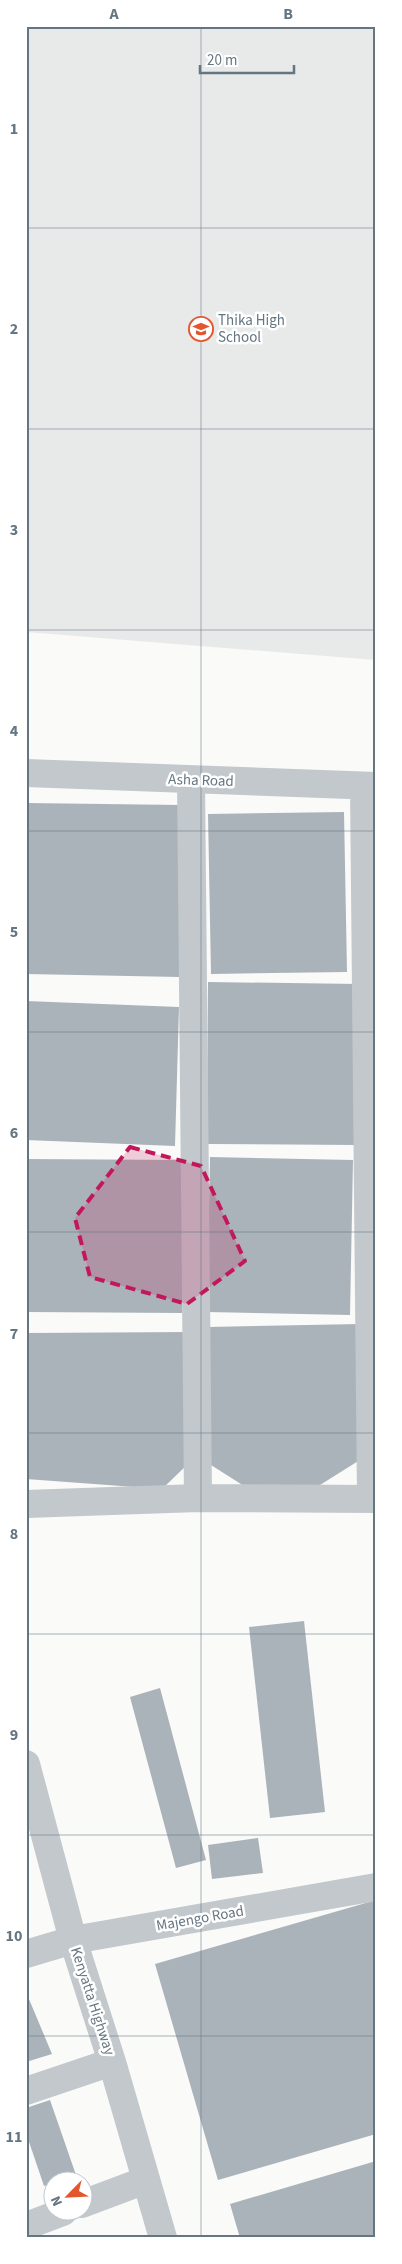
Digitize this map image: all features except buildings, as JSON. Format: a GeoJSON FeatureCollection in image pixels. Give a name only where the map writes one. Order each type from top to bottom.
{"type":"FeatureCollection","features":[{"type":"Feature","properties":{"kind":"street","name":"Asha Road"},"geometry":{"type":"LineString","coordinates":[[26,773],[370,787]]}},
{"type":"Feature","properties":{"kind":"street"},"geometry":{"type":"LineString","coordinates":[[191,780],[198,1498]]}},
{"type":"Feature","properties":{"kind":"street"},"geometry":{"type":"LineString","coordinates":[[26,1504],[198,1498],[374,1499],[370,787]]}},
{"type":"Feature","properties":{"kind":"street","name":"Kenyatta Highway"},"geometry":{"type":"LineString","coordinates":[[26,1764],[73,1940],[112,2062],[163,2238]]}},
{"type":"Feature","properties":{"kind":"street","name":"Majengo Road"},"geometry":{"type":"LineString","coordinates":[[26,1954],[73,1940],[376,1888]]}},
{"type":"Feature","properties":{"kind":"street"},"geometry":{"type":"LineString","coordinates":[[26,2091],[112,2062]]}},
{"type":"Feature","properties":{"kind":"street"},"geometry":{"type":"LineString","coordinates":[[92,2200],[146,2180]]}},
{"type":"Feature","properties":{"kind":"street"},"geometry":{"type":"LineString","coordinates":[[26,2226],[42,2220]]}},
{"type":"Feature","properties":{"kind":"highlighted area"},"geometry":{"type":"Polygon","coordinates":[[[130,1147],[201,1166],[245,1261],[187,1304],[90,1277],[75,1218],[130,1147]]]}},
{"type":"Feature","properties":{"kind":"shaded area","name":"Thika High School"},"geometry":{"type":"Polygon","coordinates":[[[26,26],[376,26],[376,660],[26,632],[26,26]]]}},
{"type":"Feature","properties":{"kind":"place","name":"Thika High School"},"geometry":{"type":"Point","coordinates":[201,329]}}]}
